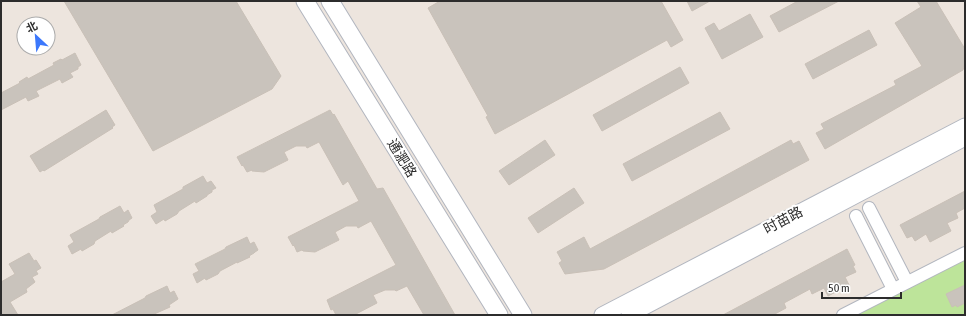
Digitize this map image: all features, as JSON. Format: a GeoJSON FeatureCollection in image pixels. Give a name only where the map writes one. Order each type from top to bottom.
{"type":"FeatureCollection","features":[{"type":"Feature","properties":{"kind":"main road","name":"通淝路"},"geometry":{"type":"LineString","coordinates":[[306,1],[499,315]]}},
{"type":"Feature","properties":{"kind":"main road","name":"通淝路"},"geometry":{"type":"LineString","coordinates":[[330,1],[523,315]]}},
{"type":"Feature","properties":{"kind":"street","name":"时苗路"},"geometry":{"type":"LineString","coordinates":[[602,315],[965,126]]}},
{"type":"Feature","properties":{"kind":"street","name":"时苗路"},"geometry":{"type":"LineString","coordinates":[[629,315],[965,138]]}},
{"type":"Feature","properties":{"kind":"street"},"geometry":{"type":"LineString","coordinates":[[869,208],[907,282]]}},
{"type":"Feature","properties":{"kind":"street"},"geometry":{"type":"LineString","coordinates":[[856,216],[893,289]]}},
{"type":"Feature","properties":{"kind":"street"},"geometry":{"type":"LineString","coordinates":[[843,315],[965,253]]}},
{"type":"Feature","properties":{"kind":"green space"},"geometry":{"type":"Polygon","coordinates":[[[965,256],[965,315],[848,315],[965,256]]]}},
{"type":"Feature","properties":{"kind":"building"},"geometry":{"type":"Polygon","coordinates":[[[64,1],[236,1],[281,76],[272,89],[153,151],[64,1]]]}},
{"type":"Feature","properties":{"kind":"building"},"geometry":{"type":"Polygon","coordinates":[[[440,1],[661,1],[683,40],[671,47],[667,40],[495,134],[486,117],[488,116],[428,8],[440,1]]]}},
{"type":"Feature","properties":{"kind":"building"},"geometry":{"type":"Polygon","coordinates":[[[687,1],[710,1],[692,11],[687,1]]]}},
{"type":"Feature","properties":{"kind":"building"},"geometry":{"type":"Polygon","coordinates":[[[798,1],[839,1],[779,32],[770,16],[798,1]]]}},
{"type":"Feature","properties":{"kind":"building"},"geometry":{"type":"Polygon","coordinates":[[[917,1],[936,1],[965,49],[965,63],[963,70],[825,149],[816,133],[824,129],[821,124],[896,85],[894,81],[922,66],[895,23],[921,7],[917,1]]]}},
{"type":"Feature","properties":{"kind":"building"},"geometry":{"type":"Polygon","coordinates":[[[750,14],[763,37],[722,59],[705,28],[714,23],[719,31],[750,14]]]}},
{"type":"Feature","properties":{"kind":"building"},"geometry":{"type":"Polygon","coordinates":[[[869,30],[877,45],[813,79],[805,64],[869,30]]]}},
{"type":"Feature","properties":{"kind":"building"},"geometry":{"type":"Polygon","coordinates":[[[75,53],[81,65],[78,69],[70,73],[73,77],[62,83],[60,79],[36,91],[39,96],[28,101],[26,97],[1,110],[1,93],[20,83],[19,82],[27,77],[28,79],[54,65],[53,63],[75,53]]]}},
{"type":"Feature","properties":{"kind":"building"},"geometry":{"type":"Polygon","coordinates":[[[680,67],[689,83],[602,131],[593,115],[680,67]]]}},
{"type":"Feature","properties":{"kind":"building"},"geometry":{"type":"Polygon","coordinates":[[[106,110],[115,125],[112,127],[113,128],[44,171],[43,170],[40,172],[30,156],[106,110]]]}},
{"type":"Feature","properties":{"kind":"building"},"geometry":{"type":"Polygon","coordinates":[[[330,110],[333,115],[334,114],[377,189],[383,188],[455,315],[424,315],[407,286],[396,291],[385,290],[373,295],[377,303],[354,315],[336,315],[333,309],[331,310],[327,300],[396,265],[371,221],[358,228],[357,226],[346,226],[335,232],[339,240],[315,252],[302,250],[297,252],[294,245],[293,246],[288,237],[359,201],[348,181],[343,185],[319,142],[307,148],[306,146],[296,146],[284,152],[288,160],[264,172],[252,170],[247,172],[243,165],[242,166],[237,157],[330,110]]]}},
{"type":"Feature","properties":{"kind":"building"},"geometry":{"type":"Polygon","coordinates":[[[720,112],[730,129],[632,181],[623,164],[720,112]]]}},
{"type":"Feature","properties":{"kind":"building"},"geometry":{"type":"Polygon","coordinates":[[[545,140],[555,155],[509,185],[499,171],[545,140]]]}},
{"type":"Feature","properties":{"kind":"building"},"geometry":{"type":"Polygon","coordinates":[[[791,140],[793,144],[799,141],[809,160],[604,269],[565,274],[559,263],[562,261],[557,252],[584,237],[590,249],[791,140]]]}},
{"type":"Feature","properties":{"kind":"building"},"geometry":{"type":"Polygon","coordinates":[[[203,176],[207,183],[211,181],[216,188],[196,203],[195,201],[179,211],[177,214],[156,224],[151,216],[157,212],[154,205],[203,176]]]}},
{"type":"Feature","properties":{"kind":"building"},"geometry":{"type":"Polygon","coordinates":[[[574,188],[584,203],[538,233],[528,218],[574,188]]]}},
{"type":"Feature","properties":{"kind":"building"},"geometry":{"type":"Polygon","coordinates":[[[965,191],[965,208],[956,213],[958,218],[947,223],[951,231],[930,242],[926,234],[915,241],[912,236],[907,238],[900,225],[965,191]]]}},
{"type":"Feature","properties":{"kind":"building"},"geometry":{"type":"Polygon","coordinates":[[[120,206],[124,213],[128,210],[132,218],[123,225],[124,226],[112,233],[111,231],[82,251],[81,249],[72,254],[68,246],[74,242],[70,235],[120,206]]]}},
{"type":"Feature","properties":{"kind":"building"},"geometry":{"type":"Polygon","coordinates":[[[247,237],[250,244],[254,242],[258,250],[249,256],[250,257],[237,262],[206,280],[205,278],[197,283],[193,274],[199,271],[195,264],[247,237]]]}},
{"type":"Feature","properties":{"kind":"building"},"geometry":{"type":"Polygon","coordinates":[[[847,249],[855,265],[853,266],[856,272],[845,277],[849,285],[828,296],[824,288],[812,294],[810,289],[784,303],[786,308],[773,315],[723,315],[847,249]]]}},
{"type":"Feature","properties":{"kind":"building"},"geometry":{"type":"Polygon","coordinates":[[[29,253],[41,268],[36,271],[38,274],[32,277],[35,282],[26,289],[27,292],[10,302],[18,315],[1,315],[1,282],[15,274],[9,264],[29,253]]]}},
{"type":"Feature","properties":{"kind":"building"},"geometry":{"type":"Polygon","coordinates":[[[965,285],[965,303],[957,307],[956,305],[952,307],[946,294],[965,285]]]}},
{"type":"Feature","properties":{"kind":"building"},"geometry":{"type":"Polygon","coordinates":[[[167,286],[170,293],[174,291],[178,299],[169,305],[170,307],[152,315],[112,315],[145,298],[146,296],[167,286]]]}}]}
